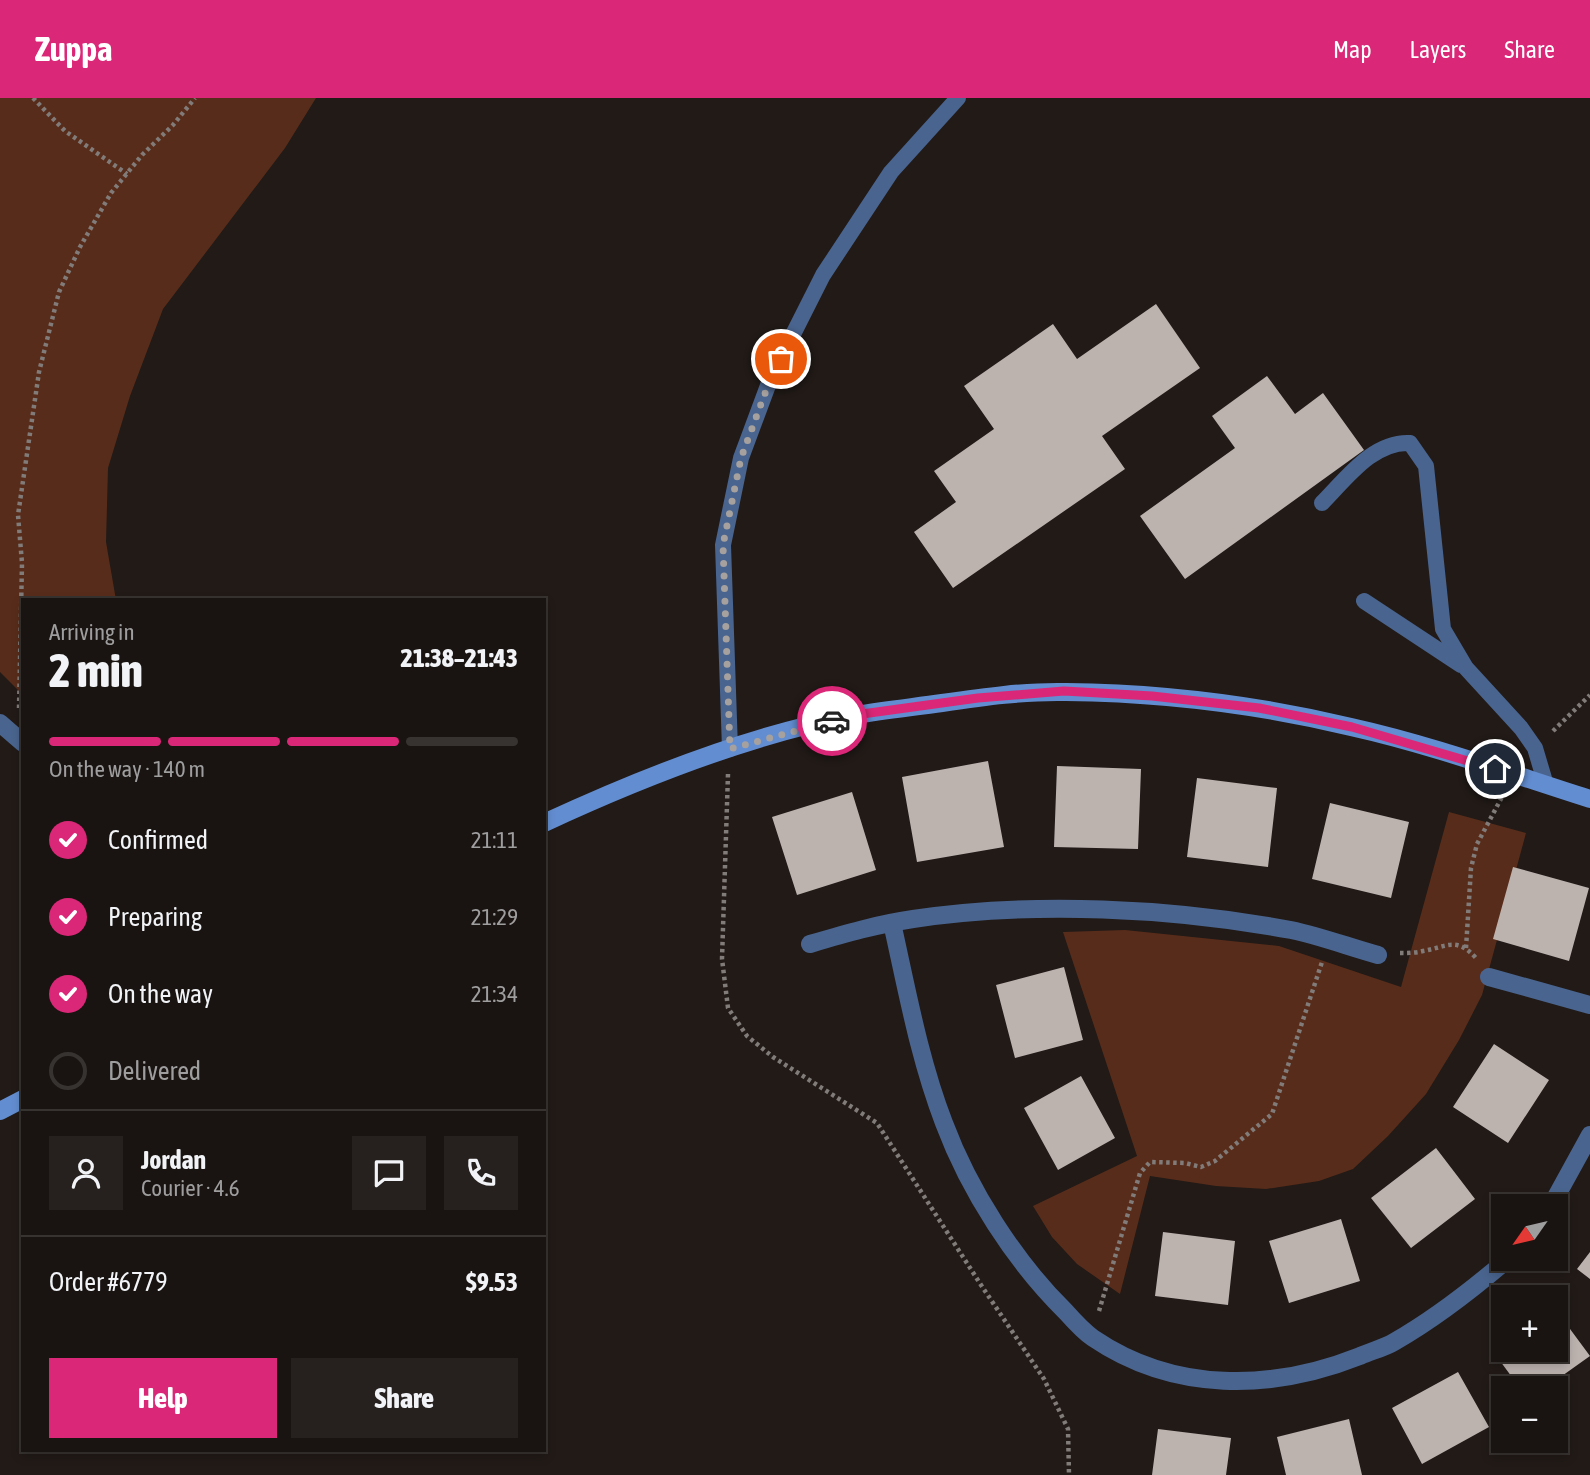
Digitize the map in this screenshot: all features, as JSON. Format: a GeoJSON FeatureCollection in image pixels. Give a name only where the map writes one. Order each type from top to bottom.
{"type":"FeatureCollection","features":[{"type":"Feature","properties":{"kind":"main road"},"geometry":{"type":"LineString","coordinates":[[546,822],[672,769],[730,749],[855,715],[978,698],[1064,691],[1152,696],[1259,708],[1352,727],[1590,799]]}},
{"type":"Feature","properties":{"kind":"main road"},"geometry":{"type":"LineString","coordinates":[[0,1111],[21,1100]]}},
{"type":"Feature","properties":{"kind":"street"},"geometry":{"type":"LineString","coordinates":[[0,723],[21,742]]}},
{"type":"Feature","properties":{"kind":"street"},"geometry":{"type":"LineString","coordinates":[[810,944],[892,923],[969,912],[1114,911],[1222,919],[1294,931],[1378,955]]}},
{"type":"Feature","properties":{"kind":"street"},"geometry":{"type":"LineString","coordinates":[[892,923],[919,1046],[944,1123],[970,1181],[1044,1291],[1091,1337],[1143,1366],[1207,1380],[1259,1381],[1326,1369],[1392,1343],[1456,1303],[1494,1271]]}},
{"type":"Feature","properties":{"kind":"street"},"geometry":{"type":"LineString","coordinates":[[1489,977],[1590,1005]]}},
{"type":"Feature","properties":{"kind":"street"},"geometry":{"type":"LineString","coordinates":[[1558,1194],[1590,1135]]}},
{"type":"Feature","properties":{"kind":"lane"},"geometry":{"type":"LineString","coordinates":[[730,749],[723,545],[741,458],[770,380],[823,275],[891,172],[958,98]]}},
{"type":"Feature","properties":{"kind":"lane"},"geometry":{"type":"LineString","coordinates":[[1322,503],[1374,452],[1398,442],[1410,443],[1426,466],[1443,629],[1466,668],[1521,727],[1535,748],[1546,785]]}},
{"type":"Feature","properties":{"kind":"lane"},"geometry":{"type":"LineString","coordinates":[[1364,601],[1466,668]]}},
{"type":"Feature","properties":{"kind":"path"},"geometry":{"type":"LineString","coordinates":[[33,98],[65,131],[127,174]]}},
{"type":"Feature","properties":{"kind":"path"},"geometry":{"type":"LineString","coordinates":[[22,598],[18,515],[39,372],[60,292],[80,247],[111,193],[195,98]]}},
{"type":"Feature","properties":{"kind":"path"},"geometry":{"type":"LineString","coordinates":[[1535,748],[1590,695]]}},
{"type":"Feature","properties":{"kind":"path"},"geometry":{"type":"LineString","coordinates":[[730,749],[722,959],[729,1009],[747,1036],[773,1057],[877,1123],[1044,1379],[1068,1429],[1069,1475]]}},
{"type":"Feature","properties":{"kind":"path"},"geometry":{"type":"LineString","coordinates":[[1489,977],[1466,947],[1471,869],[1477,844],[1514,775]]}},
{"type":"Feature","properties":{"kind":"path"},"geometry":{"type":"LineString","coordinates":[[1091,1337],[1140,1173],[1150,1162],[1185,1163],[1201,1167],[1215,1161],[1272,1114],[1328,941]]}},
{"type":"Feature","properties":{"kind":"path"},"geometry":{"type":"LineString","coordinates":[[1378,955],[1425,951],[1445,944],[1466,947]]}},
{"type":"Feature","properties":{"kind":"shaded area"},"geometry":{"type":"Polygon","coordinates":[[[0,98],[316,98],[285,148],[163,309],[130,396],[108,468],[106,542],[116,598],[21,598],[21,693],[0,672],[0,98]]]}},
{"type":"Feature","properties":{"kind":"shaded area"},"geometry":{"type":"Polygon","coordinates":[[[1449,812],[1526,833],[1482,995],[1459,1040],[1426,1094],[1353,1169],[1319,1181],[1266,1189],[1216,1186],[1150,1176],[1120,1294],[1077,1264],[1052,1237],[1033,1206],[1137,1156],[1063,932],[1125,930],[1279,946],[1401,987],[1449,812]]]}},
{"type":"Feature","properties":{"kind":"building"},"geometry":{"type":"Polygon","coordinates":[[[1156,304],[1200,368],[1102,436],[1125,469],[953,588],[914,532],[956,502],[934,471],[994,429],[964,386],[1053,324],[1077,359],[1156,304]]]}},
{"type":"Feature","properties":{"kind":"building"},"geometry":{"type":"Polygon","coordinates":[[[1267,376],[1295,414],[1323,393],[1364,450],[1185,579],[1140,516],[1235,448],[1212,416],[1267,376]]]}},
{"type":"Feature","properties":{"kind":"building"},"geometry":{"type":"Polygon","coordinates":[[[988,761],[1004,847],[917,862],[902,777],[988,761]]]}},
{"type":"Feature","properties":{"kind":"building"},"geometry":{"type":"Polygon","coordinates":[[[1057,766],[1141,769],[1138,849],[1054,847],[1057,766]]]}},
{"type":"Feature","properties":{"kind":"building"},"geometry":{"type":"Polygon","coordinates":[[[1197,778],[1277,788],[1268,867],[1187,857],[1197,778]]]}},
{"type":"Feature","properties":{"kind":"building"},"geometry":{"type":"Polygon","coordinates":[[[852,792],[876,870],[797,895],[772,817],[852,792]]]}},
{"type":"Feature","properties":{"kind":"building"},"geometry":{"type":"Polygon","coordinates":[[[1330,803],[1409,822],[1391,898],[1312,879],[1330,803]]]}},
{"type":"Feature","properties":{"kind":"building"},"geometry":{"type":"Polygon","coordinates":[[[1513,867],[1589,888],[1569,961],[1493,939],[1513,867]]]}},
{"type":"Feature","properties":{"kind":"building"},"geometry":{"type":"Polygon","coordinates":[[[1064,967],[1083,1040],[1015,1058],[996,985],[1064,967]]]}},
{"type":"Feature","properties":{"kind":"building"},"geometry":{"type":"Polygon","coordinates":[[[1494,1044],[1549,1080],[1508,1143],[1453,1107],[1494,1044]]]}},
{"type":"Feature","properties":{"kind":"building"},"geometry":{"type":"Polygon","coordinates":[[[1081,1076],[1115,1138],[1058,1170],[1024,1108],[1081,1076]]]}},
{"type":"Feature","properties":{"kind":"building"},"geometry":{"type":"Polygon","coordinates":[[[1436,1148],[1475,1199],[1411,1248],[1371,1198],[1436,1148]]]}},
{"type":"Feature","properties":{"kind":"building"},"geometry":{"type":"Polygon","coordinates":[[[1341,1219],[1360,1281],[1289,1303],[1269,1241],[1341,1219]]]}},
{"type":"Feature","properties":{"kind":"building"},"geometry":{"type":"Polygon","coordinates":[[[1163,1232],[1235,1241],[1228,1305],[1155,1296],[1163,1232]]]}},
{"type":"Feature","properties":{"kind":"building"},"geometry":{"type":"Polygon","coordinates":[[[1590,1252],[1590,1279],[1577,1269],[1590,1252]]]}},
{"type":"Feature","properties":{"kind":"building"},"geometry":{"type":"Polygon","coordinates":[[[1568,1326],[1590,1356],[1562,1376],[1511,1376],[1501,1362],[1568,1362],[1568,1326]]]}},
{"type":"Feature","properties":{"kind":"building"},"geometry":{"type":"Polygon","coordinates":[[[1458,1372],[1489,1427],[1422,1464],[1392,1408],[1458,1372]]]}},
{"type":"Feature","properties":{"kind":"building"},"geometry":{"type":"Polygon","coordinates":[[[1349,1419],[1362,1475],[1286,1475],[1277,1437],[1349,1419]]]}},
{"type":"Feature","properties":{"kind":"building"},"geometry":{"type":"Polygon","coordinates":[[[1158,1429],[1231,1438],[1226,1475],[1152,1475],[1158,1429]]]}},
{"type":"Feature","properties":{"kind":"way so far"},"geometry":{"type":"LineString","coordinates":[[781,359],[770,380],[741,458],[723,545],[730,749],[832,721]]}},
{"type":"Feature","properties":{"kind":"route"},"geometry":{"type":"LineString","coordinates":[[832,721],[855,715],[978,698],[1064,691],[1152,696],[1259,708],[1352,727],[1495,769]]}}]}
